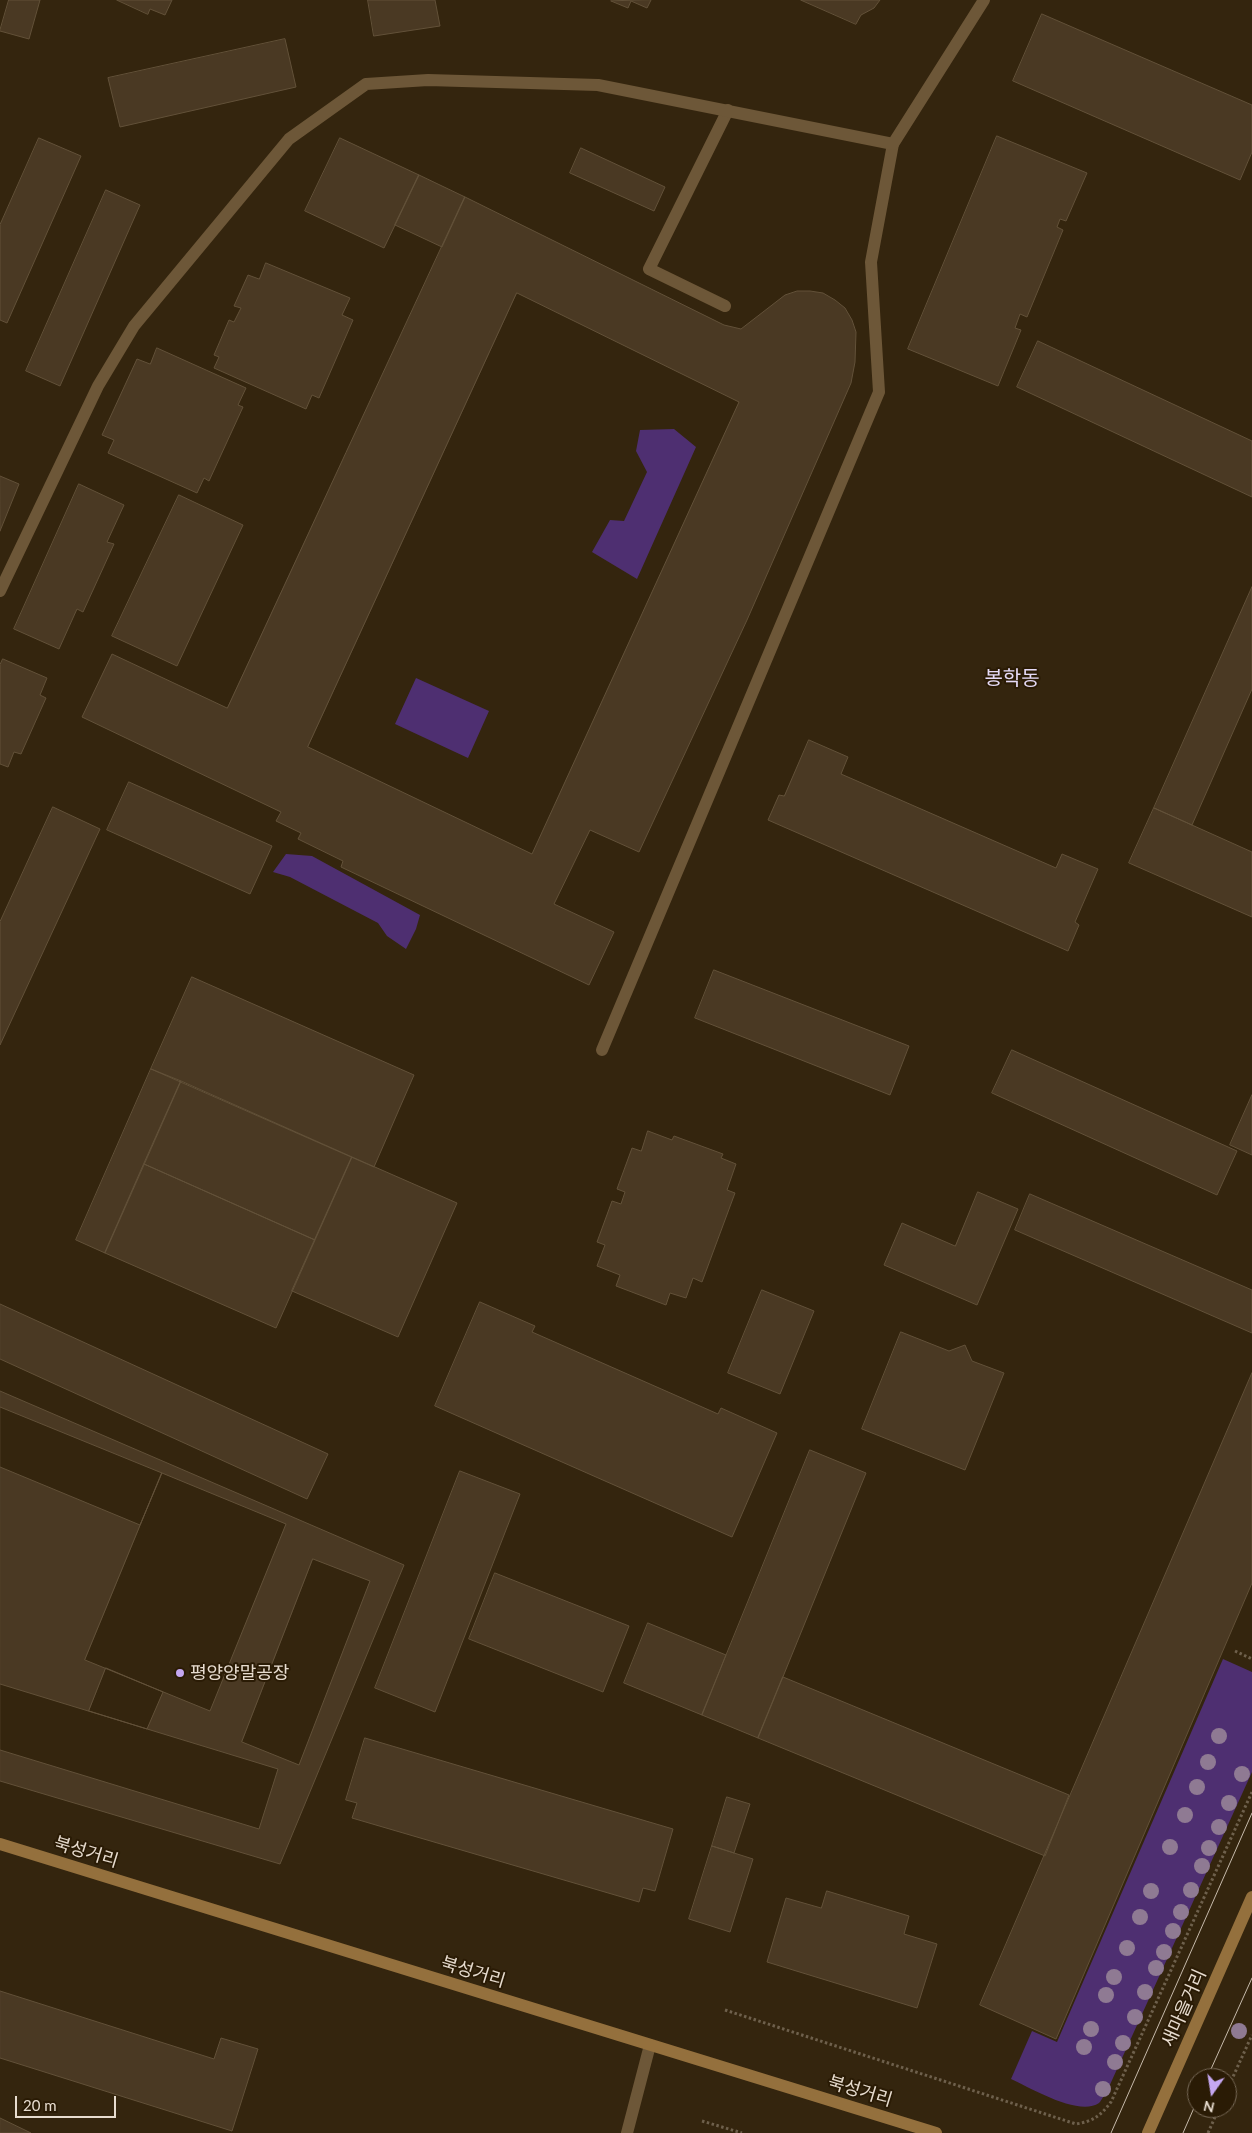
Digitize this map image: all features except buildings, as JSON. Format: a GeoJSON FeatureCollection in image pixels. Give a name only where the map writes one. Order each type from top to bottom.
{"type":"FeatureCollection","features":[{"type":"Feature","properties":{"kind":"main road","name":"북성거리"},"geometry":{"type":"LineString","coordinates":[[0,1844],[936,2133]]}},
{"type":"Feature","properties":{"kind":"main road","name":"새마을거리"},"geometry":{"type":"LineString","coordinates":[[1148,2133],[1252,1897]]}},
{"type":"Feature","properties":{"kind":"street"},"geometry":{"type":"LineString","coordinates":[[602,1050],[879,392],[871,262],[893,144],[984,0]]}},
{"type":"Feature","properties":{"kind":"street"},"geometry":{"type":"LineString","coordinates":[[0,592],[98,386],[134,326],[289,139],[366,84],[428,80],[598,85],[893,144]]}},
{"type":"Feature","properties":{"kind":"street"},"geometry":{"type":"LineString","coordinates":[[725,306],[649,269],[728,110]]}},
{"type":"Feature","properties":{"kind":"street"},"geometry":{"type":"LineString","coordinates":[[627,2133],[650,2045]]}},
{"type":"Feature","properties":{"kind":"path"},"geometry":{"type":"LineString","coordinates":[[1235,1651],[1252,1659]]}},
{"type":"Feature","properties":{"kind":"path"},"geometry":{"type":"LineString","coordinates":[[725,2010],[1076,2124],[1089,2122],[1111,2102],[1252,1792]]}},
{"type":"Feature","properties":{"kind":"path"},"geometry":{"type":"LineString","coordinates":[[1237,2068],[1252,2035]]}},
{"type":"Feature","properties":{"kind":"path"},"geometry":{"type":"LineString","coordinates":[[1208,2133],[1215,2118]]}},
{"type":"Feature","properties":{"kind":"path"},"geometry":{"type":"LineString","coordinates":[[702,2121],[742,2133]]}},
{"type":"Feature","properties":{"kind":"shaded area"},"geometry":{"type":"Polygon","coordinates":[[[674,429],[696,447],[637,579],[592,552],[610,520],[624,521],[647,472],[636,451],[640,430],[674,429]]]}},
{"type":"Feature","properties":{"kind":"shaded area"},"geometry":{"type":"Polygon","coordinates":[[[416,678],[489,711],[468,758],[395,724],[416,678]]]}},
{"type":"Feature","properties":{"kind":"shaded area"},"geometry":{"type":"Polygon","coordinates":[[[286,854],[312,856],[420,915],[416,929],[406,949],[387,936],[378,923],[290,877],[273,872],[286,854]]]}},
{"type":"Feature","properties":{"kind":"shaded area"},"geometry":{"type":"Polygon","coordinates":[[[1223,1659],[1252,1672],[1252,1772],[1108,2089],[1099,2103],[1090,2106],[1068,2104],[1055,2100],[1011,2079],[1032,2031],[1057,2042],[1223,1659]]]}},
{"type":"Feature","properties":{"kind":"tram line"},"geometry":{"type":"LineString","coordinates":[[1111,2133],[1252,1813]]}},
{"type":"Feature","properties":{"kind":"tram line"},"geometry":{"type":"LineString","coordinates":[[1212,2068],[1252,1978]]}},
{"type":"Feature","properties":{"kind":"tram line"},"geometry":{"type":"LineString","coordinates":[[1183,2133],[1190,2118]]}},
{"type":"Feature","properties":{"kind":"place","name":"평양양말공장"},"geometry":{"type":"Point","coordinates":[180,1673]}},
{"type":"Feature","properties":{"kind":"district","name":"봉학동"},"geometry":{"type":"Point","coordinates":[1012,679]}}]}
